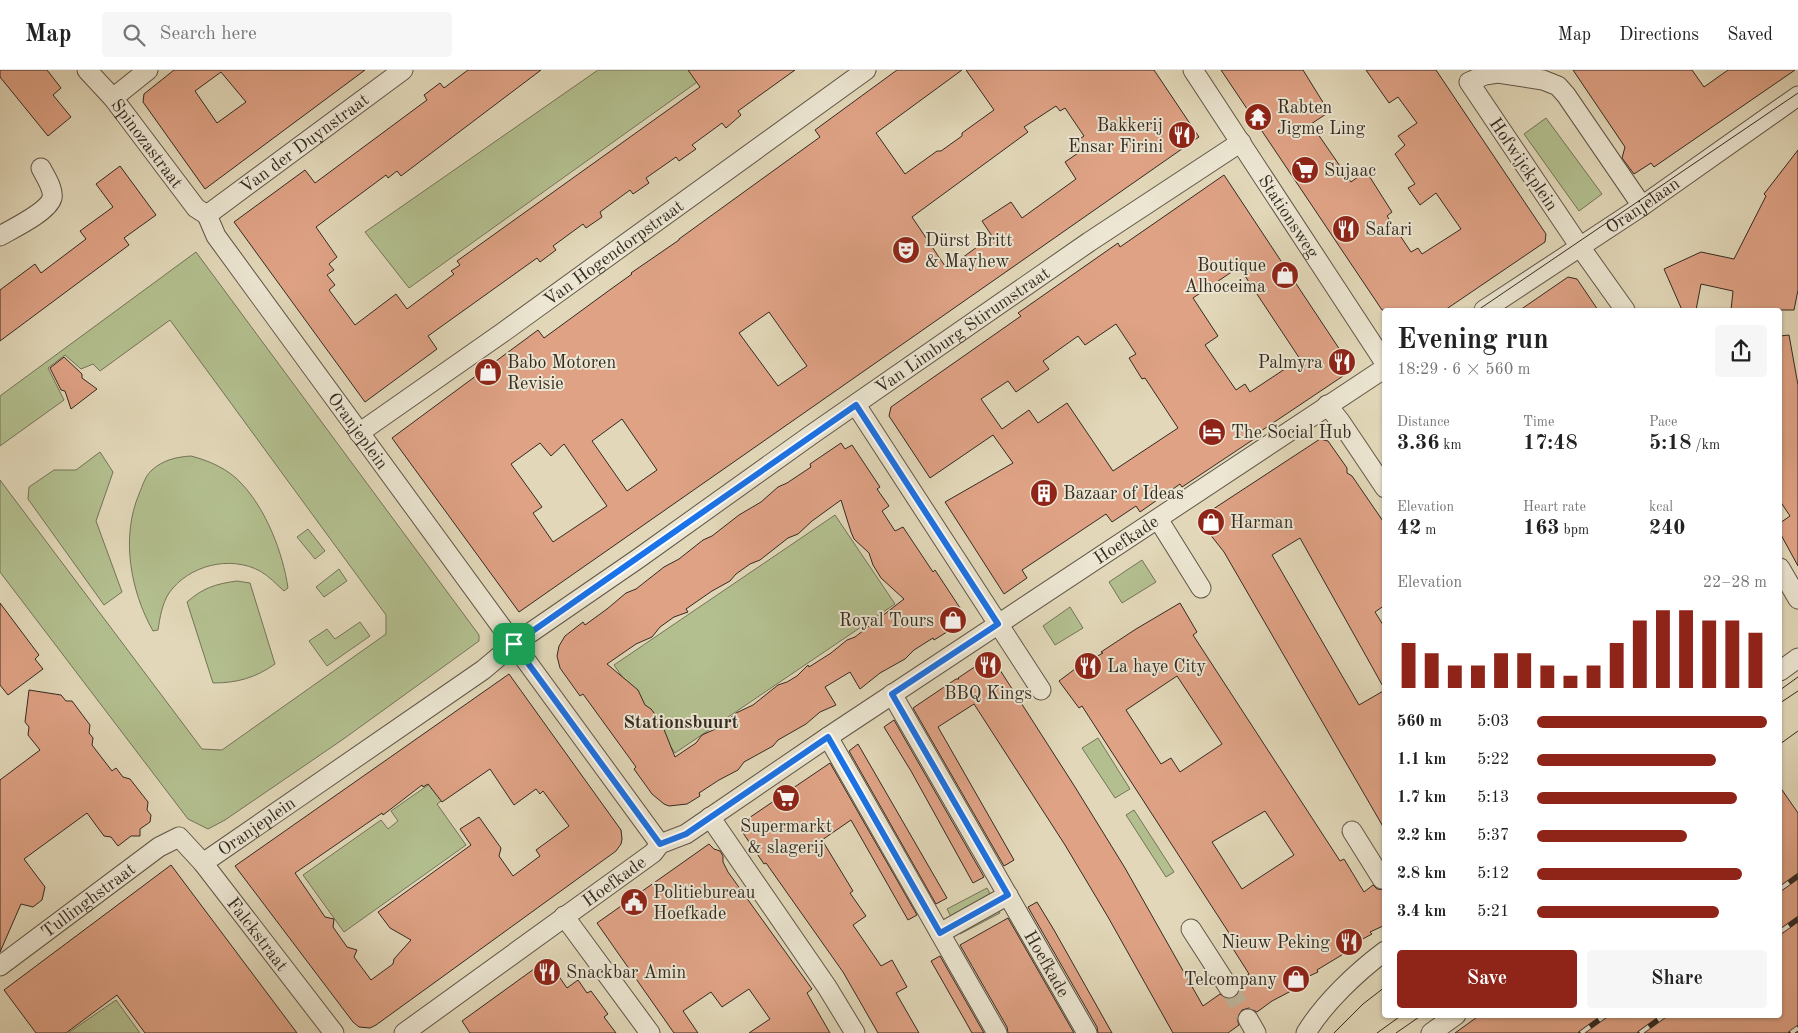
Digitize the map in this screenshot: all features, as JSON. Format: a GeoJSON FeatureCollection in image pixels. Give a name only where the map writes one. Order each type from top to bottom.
{"type":"FeatureCollection","features":[{"type":"Feature","properties":{"kind":"street","name":"Spinozastraat"},"geometry":{"type":"LineString","coordinates":[[87,70],[112,98],[196,208],[207,215]]}},
{"type":"Feature","properties":{"kind":"street"},"geometry":{"type":"LineString","coordinates":[[112,98],[148,70]]}},
{"type":"Feature","properties":{"kind":"street","name":"Van der Duynstraat"},"geometry":{"type":"LineString","coordinates":[[207,215],[402,70]]}},
{"type":"Feature","properties":{"kind":"street","name":"Van Hogendorpstraat"},"geometry":{"type":"LineString","coordinates":[[360,433],[502,333],[866,70]]}},
{"type":"Feature","properties":{"kind":"street","name":"Stationsweg"},"geometry":{"type":"LineString","coordinates":[[1193,70],[1382,358]]}},
{"type":"Feature","properties":{"kind":"street","name":"Hofwijckplein"},"geometry":{"type":"LineString","coordinates":[[1465,76],[1498,73],[1544,80],[1558,86],[1642,206]]}},
{"type":"Feature","properties":{"kind":"street","name":"Hofwijckplein"},"geometry":{"type":"LineString","coordinates":[[1465,76],[1624,308]]}},
{"type":"Feature","properties":{"kind":"street","name":"Oranjelaan"},"geometry":{"type":"LineString","coordinates":[[1487,308],[1642,206],[1798,96]]}},
{"type":"Feature","properties":{"kind":"street","name":"Van Limburg Stirumstraat"},"geometry":{"type":"LineString","coordinates":[[483,670],[514,644],[1089,242],[1241,142]]}},
{"type":"Feature","properties":{"kind":"street"},"geometry":{"type":"LineString","coordinates":[[0,236],[28,220],[46,207],[52,199],[51,190],[42,168]]}},
{"type":"Feature","properties":{"kind":"street","name":"Oranjeplein"},"geometry":{"type":"LineString","coordinates":[[207,215],[216,236],[660,844]]}},
{"type":"Feature","properties":{"kind":"street","name":"Hoefkade"},"geometry":{"type":"LineString","coordinates":[[404,1033],[653,853],[660,844],[686,834],[892,694],[1382,370]]}},
{"type":"Feature","properties":{"kind":"street"},"geometry":{"type":"LineString","coordinates":[[856,405],[1041,690]]}},
{"type":"Feature","properties":{"kind":"street"},"geometry":{"type":"LineString","coordinates":[[1327,405],[1382,484]]}},
{"type":"Feature","properties":{"kind":"street"},"geometry":{"type":"LineString","coordinates":[[1158,519],[1201,588]]}},
{"type":"Feature","properties":{"kind":"street"},"geometry":{"type":"LineString","coordinates":[[1782,571],[1798,599]]}},
{"type":"Feature","properties":{"kind":"street"},"geometry":{"type":"LineString","coordinates":[[1782,670],[1798,658]]}},
{"type":"Feature","properties":{"kind":"street","name":"Oranjeplein"},"geometry":{"type":"LineString","coordinates":[[203,863],[483,670]]}},
{"type":"Feature","properties":{"kind":"street","name":"Hoefkade"},"geometry":{"type":"LineString","coordinates":[[892,694],[1087,1033]]}},
{"type":"Feature","properties":{"kind":"street"},"geometry":{"type":"LineString","coordinates":[[828,737],[997,1033]]}},
{"type":"Feature","properties":{"kind":"street"},"geometry":{"type":"LineString","coordinates":[[710,817],[827,987],[855,1033]]}},
{"type":"Feature","properties":{"kind":"street"},"geometry":{"type":"LineString","coordinates":[[1352,831],[1382,879]]}},
{"type":"Feature","properties":{"kind":"street","name":"Falckstraat"},"geometry":{"type":"LineString","coordinates":[[179,837],[203,863],[334,1033]]}},
{"type":"Feature","properties":{"kind":"street","name":"Tullinghstraat"},"geometry":{"type":"LineString","coordinates":[[0,966],[159,847],[179,837]]}},
{"type":"Feature","properties":{"kind":"street"},"geometry":{"type":"LineString","coordinates":[[940,933],[1008,895]]}},
{"type":"Feature","properties":{"kind":"street"},"geometry":{"type":"LineString","coordinates":[[564,916],[650,1033]]}},
{"type":"Feature","properties":{"kind":"street"},"geometry":{"type":"LineString","coordinates":[[1192,929],[1229,988]]}},
{"type":"Feature","properties":{"kind":"street"},"geometry":{"type":"LineString","coordinates":[[1306,1033],[1312,1022],[1348,983],[1382,953]]}},
{"type":"Feature","properties":{"kind":"street"},"geometry":{"type":"LineString","coordinates":[[1431,1033],[1452,1018]]}},
{"type":"Feature","properties":{"kind":"green space"},"geometry":{"type":"Polygon","coordinates":[[[598,70],[714,70],[409,288],[365,232],[598,70]]]}},
{"type":"Feature","properties":{"kind":"green space"},"geometry":{"type":"Polygon","coordinates":[[[1546,118],[1602,194],[1579,211],[1524,134],[1546,118]]]}},
{"type":"Feature","properties":{"kind":"green space"},"geometry":{"type":"Polygon","coordinates":[[[196,252],[479,635],[479,641],[342,740],[225,820],[208,829],[188,819],[0,572],[0,480],[202,749],[222,750],[386,634],[386,615],[170,320],[100,371],[93,364],[81,369],[65,355],[48,368],[64,400],[0,446],[0,396],[196,252]]]}},
{"type":"Feature","properties":{"kind":"green space"},"geometry":{"type":"Polygon","coordinates":[[[100,452],[113,472],[96,521],[122,592],[104,605],[28,499],[29,487],[54,470],[76,470],[100,452]]]}},
{"type":"Feature","properties":{"kind":"green space"},"geometry":{"type":"Polygon","coordinates":[[[191,456],[205,460],[224,470],[236,478],[250,494],[266,518],[278,546],[288,588],[284,591],[263,573],[248,566],[223,564],[211,566],[187,576],[177,583],[165,602],[158,630],[153,631],[139,598],[131,563],[129,545],[133,511],[144,481],[152,470],[170,460],[191,456]]]}},
{"type":"Feature","properties":{"kind":"green space"},"geometry":{"type":"Polygon","coordinates":[[[835,515],[895,604],[675,753],[614,665],[835,515]]]}},
{"type":"Feature","properties":{"kind":"green space"},"geometry":{"type":"Polygon","coordinates":[[[308,529],[325,551],[315,559],[297,537],[308,529]]]}},
{"type":"Feature","properties":{"kind":"green space"},"geometry":{"type":"Polygon","coordinates":[[[1142,560],[1156,582],[1122,603],[1109,582],[1142,560]]]}},
{"type":"Feature","properties":{"kind":"green space"},"geometry":{"type":"Polygon","coordinates":[[[339,569],[347,581],[324,597],[316,587],[339,569]]]}},
{"type":"Feature","properties":{"kind":"green space"},"geometry":{"type":"Polygon","coordinates":[[[237,581],[250,583],[275,664],[246,679],[213,683],[187,602],[198,593],[210,587],[237,581]]]}},
{"type":"Feature","properties":{"kind":"green space"},"geometry":{"type":"Polygon","coordinates":[[[1070,607],[1083,628],[1055,645],[1043,626],[1070,607]]]}},
{"type":"Feature","properties":{"kind":"green space"},"geometry":{"type":"Polygon","coordinates":[[[360,622],[370,636],[327,666],[309,641],[327,629],[335,639],[360,622]]]}},
{"type":"Feature","properties":{"kind":"green space"},"geometry":{"type":"Polygon","coordinates":[[[1098,738],[1130,789],[1115,798],[1082,748],[1098,738]]]}},
{"type":"Feature","properties":{"kind":"green space"},"geometry":{"type":"Polygon","coordinates":[[[461,762],[473,779],[437,804],[466,845],[344,932],[303,875],[381,820],[388,829],[398,821],[391,811],[461,762]]]}},
{"type":"Feature","properties":{"kind":"green space"},"geometry":{"type":"Polygon","coordinates":[[[1134,810],[1174,872],[1166,877],[1126,815],[1134,810]]]}},
{"type":"Feature","properties":{"kind":"green space"},"geometry":{"type":"Polygon","coordinates":[[[987,888],[1000,913],[960,934],[947,909],[987,888]]]}},
{"type":"Feature","properties":{"kind":"green space"},"geometry":{"type":"Polygon","coordinates":[[[116,1000],[140,1033],[68,1033],[116,1000]]]}},
{"type":"Feature","properties":{"kind":"building"},"geometry":{"type":"Polygon","coordinates":[[[0,70],[47,70],[61,88],[53,95],[71,117],[48,136],[0,77],[0,70]]]}},
{"type":"Feature","properties":{"kind":"building"},"geometry":{"type":"Polygon","coordinates":[[[174,70],[365,70],[205,189],[143,102],[144,94],[174,70]],[[221,72],[195,91],[217,123],[246,102],[221,72]]]}},
{"type":"Feature","properties":{"kind":"building"},"geometry":{"type":"Polygon","coordinates":[[[468,70],[541,70],[401,176],[397,171],[388,178],[386,175],[316,227],[337,257],[329,264],[334,270],[327,275],[335,285],[329,290],[355,325],[396,294],[407,309],[454,274],[451,271],[460,265],[457,261],[700,87],[688,70],[795,70],[738,111],[741,115],[726,128],[722,123],[692,145],[696,149],[679,161],[676,157],[646,178],[649,183],[633,194],[630,190],[600,212],[602,217],[586,228],[583,224],[553,246],[556,250],[540,262],[537,258],[428,336],[437,349],[365,402],[234,222],[305,170],[315,183],[427,100],[424,95],[440,83],[444,88],[468,70]]]}},
{"type":"Feature","properties":{"kind":"building"},"geometry":{"type":"Polygon","coordinates":[[[897,70],[962,70],[876,133],[905,174],[962,136],[962,133],[994,110],[966,70],[1154,70],[1199,137],[519,612],[392,438],[538,330],[544,338],[679,240],[820,137],[815,130],[897,70]],[[1056,106],[1024,127],[1028,132],[912,217],[947,269],[992,236],[982,221],[1011,202],[1022,218],[1076,179],[1065,162],[1084,149],[1078,140],[1084,136],[1065,108],[1060,111],[1056,106]],[[769,312],[739,333],[778,386],[807,366],[769,312]],[[622,419],[592,441],[627,491],[657,470],[622,419]],[[540,443],[511,464],[542,507],[533,513],[553,542],[607,506],[564,444],[551,456],[540,443]]]}},
{"type":"Feature","properties":{"kind":"building"},"geometry":{"type":"Polygon","coordinates":[[[1221,70],[1303,70],[1329,112],[1311,124],[1351,182],[1366,171],[1392,212],[1387,216],[1411,252],[1418,248],[1422,254],[1461,229],[1436,193],[1420,205],[1408,188],[1415,184],[1395,154],[1405,145],[1398,136],[1417,123],[1398,97],[1389,103],[1366,70],[1436,70],[1546,234],[1545,242],[1448,308],[1382,308],[1382,310],[1221,70]]]}},
{"type":"Feature","properties":{"kind":"building"},"geometry":{"type":"Polygon","coordinates":[[[1573,70],[1692,70],[1704,87],[1728,70],[1795,70],[1654,167],[1651,163],[1634,174],[1622,158],[1625,147],[1573,70]]]}},
{"type":"Feature","properties":{"kind":"building"},"geometry":{"type":"Polygon","coordinates":[[[1798,150],[1798,290],[1794,310],[1782,310],[1782,308],[1731,308],[1733,291],[1701,284],[1696,308],[1681,308],[1664,269],[1701,252],[1734,259],[1766,196],[1764,194],[1798,150]]]}},
{"type":"Feature","properties":{"kind":"building"},"geometry":{"type":"Polygon","coordinates":[[[120,166],[156,215],[124,238],[129,245],[0,341],[0,290],[35,264],[41,273],[86,239],[80,231],[113,207],[96,184],[120,166]]]}},
{"type":"Feature","properties":{"kind":"building"},"geometry":{"type":"Polygon","coordinates":[[[1224,175],[1346,359],[1343,376],[1261,431],[1263,433],[1182,487],[1180,484],[1140,512],[1136,506],[1112,522],[1106,514],[1022,570],[1027,578],[1004,594],[945,502],[1013,463],[993,435],[930,478],[889,416],[891,407],[1021,316],[1018,313],[1118,243],[1120,247],[1224,175]],[[1239,267],[1193,298],[1218,336],[1205,345],[1236,390],[1245,384],[1250,392],[1300,359],[1239,267]],[[1116,324],[1085,345],[1078,336],[1043,361],[1049,369],[1016,392],[1008,381],[981,399],[1002,429],[1029,410],[1038,423],[1067,403],[1113,471],[1178,428],[1145,378],[1142,379],[1129,358],[1136,354],[1116,324]]]}},
{"type":"Feature","properties":{"kind":"building"},"geometry":{"type":"Polygon","coordinates":[[[1568,277],[1577,279],[1597,308],[1523,308],[1568,277]]]}},
{"type":"Feature","properties":{"kind":"building"},"geometry":{"type":"Polygon","coordinates":[[[1789,335],[1798,385],[1798,566],[1782,537],[1782,522],[1790,516],[1782,504],[1782,336],[1789,335]]]}},
{"type":"Feature","properties":{"kind":"building"},"geometry":{"type":"Polygon","coordinates":[[[64,357],[82,374],[82,378],[97,389],[71,409],[65,391],[61,390],[50,368],[64,357]]]}},
{"type":"Feature","properties":{"kind":"building"},"geometry":{"type":"Polygon","coordinates":[[[1320,439],[1328,441],[1347,468],[1347,473],[1352,476],[1382,520],[1382,607],[1375,612],[1382,623],[1382,685],[1300,538],[1272,555],[1359,705],[1382,692],[1382,825],[1224,552],[1198,519],[1320,439]]]}},
{"type":"Feature","properties":{"kind":"building"},"geometry":{"type":"Polygon","coordinates":[[[841,443],[845,449],[852,445],[880,487],[877,489],[889,506],[882,511],[895,531],[903,527],[933,572],[935,570],[964,614],[963,622],[914,650],[905,659],[880,673],[860,689],[850,672],[825,687],[836,705],[820,712],[806,724],[778,740],[773,746],[744,762],[738,770],[699,793],[700,796],[687,804],[669,806],[664,804],[652,794],[634,769],[636,767],[583,694],[580,696],[560,668],[557,656],[559,646],[565,636],[583,622],[585,625],[626,593],[636,589],[664,567],[679,559],[703,540],[712,536],[739,515],[761,502],[778,487],[811,467],[810,464],[841,443]],[[841,500],[812,521],[798,534],[788,538],[760,560],[750,564],[736,574],[730,581],[686,609],[688,612],[674,617],[660,627],[652,637],[636,644],[607,664],[638,690],[645,705],[651,709],[661,722],[675,757],[696,743],[702,735],[720,727],[736,713],[753,705],[778,685],[797,676],[808,665],[809,667],[847,640],[855,637],[904,599],[881,578],[873,565],[869,553],[854,539],[841,500]]]}},
{"type":"Feature","properties":{"kind":"building"},"geometry":{"type":"Polygon","coordinates":[[[0,603],[39,655],[35,659],[43,669],[8,695],[0,685],[0,603]]]}},
{"type":"Feature","properties":{"kind":"building"},"geometry":{"type":"Polygon","coordinates":[[[1180,603],[1197,632],[1193,635],[1340,861],[1344,859],[1364,892],[1373,885],[1377,889],[1382,890],[1382,926],[1370,932],[1372,934],[1357,942],[1359,943],[1317,970],[1318,972],[1303,979],[1305,981],[1289,989],[1291,991],[1257,1012],[1249,1008],[1242,1010],[1237,1018],[1239,1025],[1228,1033],[1173,1033],[1065,845],[974,704],[938,727],[1014,860],[1004,866],[913,708],[991,656],[1125,868],[1203,1006],[1220,994],[1229,999],[1235,998],[1239,993],[1240,987],[1238,982],[1249,974],[1225,936],[1229,933],[1082,706],[1079,708],[1059,681],[1079,666],[1103,653],[1101,652],[1180,603]],[[1177,676],[1126,710],[1161,764],[1171,758],[1180,772],[1222,744],[1177,676]],[[1265,811],[1212,842],[1242,889],[1294,855],[1265,811]]]}},
{"type":"Feature","properties":{"kind":"building"},"geometry":{"type":"Polygon","coordinates":[[[509,674],[621,830],[622,839],[616,851],[370,1028],[359,1027],[353,1022],[235,866],[509,674]],[[490,769],[442,802],[428,784],[423,787],[422,785],[383,815],[382,813],[295,873],[325,917],[334,919],[333,927],[347,947],[357,950],[354,957],[371,980],[393,964],[394,959],[411,940],[390,928],[378,912],[471,845],[460,829],[479,817],[501,848],[499,856],[513,876],[540,856],[536,850],[569,826],[543,791],[540,794],[536,789],[514,805],[490,769]]]}},
{"type":"Feature","properties":{"kind":"building"},"geometry":{"type":"Polygon","coordinates":[[[29,690],[61,695],[66,701],[72,701],[90,725],[89,733],[93,738],[92,745],[112,771],[116,768],[123,777],[130,779],[148,802],[147,810],[151,815],[150,822],[140,829],[140,836],[131,836],[118,846],[111,837],[104,836],[87,813],[24,859],[45,887],[42,900],[33,907],[21,904],[0,952],[0,780],[40,750],[28,735],[29,727],[25,722],[29,690]]]}},
{"type":"Feature","properties":{"kind":"building"},"geometry":{"type":"Polygon","coordinates":[[[894,720],[984,877],[973,883],[911,771],[884,727],[894,720]]]}},
{"type":"Feature","properties":{"kind":"building"},"geometry":{"type":"Polygon","coordinates":[[[858,744],[947,898],[936,904],[849,751],[858,744]]]}},
{"type":"Feature","properties":{"kind":"building"},"geometry":{"type":"Polygon","coordinates":[[[830,763],[917,915],[908,920],[851,820],[822,840],[853,891],[850,893],[866,916],[853,925],[881,966],[892,960],[907,987],[896,993],[919,1033],[878,1033],[843,972],[741,830],[743,822],[830,763]]]}},
{"type":"Feature","properties":{"kind":"building"},"geometry":{"type":"Polygon","coordinates":[[[1782,790],[1798,813],[1798,1033],[1455,1033],[1476,1018],[1782,1018],[1782,790]]]}},
{"type":"Feature","properties":{"kind":"building"},"geometry":{"type":"Polygon","coordinates":[[[709,844],[714,849],[720,851],[728,872],[812,989],[807,993],[830,1033],[749,1033],[770,1019],[749,989],[722,1007],[711,992],[683,1011],[698,1033],[674,1033],[597,923],[709,844]]]}},
{"type":"Feature","properties":{"kind":"building"},"geometry":{"type":"Polygon","coordinates":[[[171,865],[297,1033],[145,1033],[117,995],[66,1033],[36,1033],[4,990],[171,865]]]}},
{"type":"Feature","properties":{"kind":"building"},"geometry":{"type":"Polygon","coordinates":[[[1037,902],[1112,1033],[1098,1033],[1097,1027],[1028,907],[1037,902]]]}},
{"type":"Feature","properties":{"kind":"building"},"geometry":{"type":"Polygon","coordinates":[[[1008,918],[1074,1033],[1008,1033],[1007,1027],[960,945],[1008,918]]]}},
{"type":"Feature","properties":{"kind":"building"},"geometry":{"type":"Polygon","coordinates":[[[940,956],[984,1033],[972,1033],[931,961],[940,956]]]}},
{"type":"Feature","properties":{"kind":"building"},"geometry":{"type":"Polygon","coordinates":[[[551,965],[567,988],[578,980],[587,993],[591,991],[608,1014],[604,1017],[616,1033],[470,1033],[462,1021],[534,969],[538,974],[551,965]]]}},
{"type":"Feature","properties":{"kind":"tunnel"},"geometry":{"type":"LineString","coordinates":[[1229,988],[1248,1019]]}},
{"type":"Feature","properties":{"kind":"tram line"},"geometry":{"type":"LineString","coordinates":[[1481,308],[1798,93]]}},
{"type":"Feature","properties":{"kind":"tram line"},"geometry":{"type":"LineString","coordinates":[[1782,689],[1798,677]]}},
{"type":"Feature","properties":{"kind":"tram line"},"geometry":{"type":"LineString","coordinates":[[1782,702],[1798,691]]}},
{"type":"Feature","properties":{"kind":"tram line"},"geometry":{"type":"LineString","coordinates":[[1782,743],[1798,731]]}},
{"type":"Feature","properties":{"kind":"tram line"},"geometry":{"type":"LineString","coordinates":[[1334,1033],[1363,1004],[1382,989]]}},
{"type":"Feature","properties":{"kind":"tram line"},"geometry":{"type":"LineString","coordinates":[[1377,1033],[1398,1018]]}},
{"type":"Feature","properties":{"kind":"tram line"},"geometry":{"type":"LineString","coordinates":[[1396,1033],[1418,1018]]}},
{"type":"Feature","properties":{"kind":"railway"},"geometry":{"type":"LineString","coordinates":[[1782,888],[1798,876]]}},
{"type":"Feature","properties":{"kind":"railway"},"geometry":{"type":"LineString","coordinates":[[1782,931],[1798,919]]}},
{"type":"Feature","properties":{"kind":"railway"},"geometry":{"type":"LineString","coordinates":[[1581,1033],[1602,1018]]}},
{"type":"Feature","properties":{"kind":"railway"},"geometry":{"type":"LineString","coordinates":[[1640,1033],[1661,1018]]}},
{"type":"Feature","properties":{"kind":"railway"},"geometry":{"type":"LineString","coordinates":[[1791,1033],[1798,1028]]}},
{"type":"Feature","properties":{"kind":"place","name":"Rabten Jigme Ling"},"geometry":{"type":"Point","coordinates":[1258,117]}},
{"type":"Feature","properties":{"kind":"place","name":"Bakkerij Ensar Firini"},"geometry":{"type":"Point","coordinates":[1182,135]}},
{"type":"Feature","properties":{"kind":"place","name":"Sujaac"},"geometry":{"type":"Point","coordinates":[1305,170]}},
{"type":"Feature","properties":{"kind":"place","name":"Safari"},"geometry":{"type":"Point","coordinates":[1346,229]}},
{"type":"Feature","properties":{"kind":"place","name":"Dürst Britt & Mayhew"},"geometry":{"type":"Point","coordinates":[906,250]}},
{"type":"Feature","properties":{"kind":"place","name":"Boutique Alhoceima"},"geometry":{"type":"Point","coordinates":[1285,275]}},
{"type":"Feature","properties":{"kind":"place","name":"Palmyra"},"geometry":{"type":"Point","coordinates":[1342,362]}},
{"type":"Feature","properties":{"kind":"place","name":"Babo Motoren Revisie"},"geometry":{"type":"Point","coordinates":[488,372]}},
{"type":"Feature","properties":{"kind":"place","name":"The Social Hub"},"geometry":{"type":"Point","coordinates":[1212,432]}},
{"type":"Feature","properties":{"kind":"place","name":"Bazaar of Ideas"},"geometry":{"type":"Point","coordinates":[1044,493]}},
{"type":"Feature","properties":{"kind":"place","name":"Harman"},"geometry":{"type":"Point","coordinates":[1211,522]}},
{"type":"Feature","properties":{"kind":"place","name":"Royal Tours"},"geometry":{"type":"Point","coordinates":[953,620]}},
{"type":"Feature","properties":{"kind":"place","name":"BBQ Kings"},"geometry":{"type":"Point","coordinates":[988,665]}},
{"type":"Feature","properties":{"kind":"place","name":"La haye City"},"geometry":{"type":"Point","coordinates":[1088,666]}},
{"type":"Feature","properties":{"kind":"place","name":"Supermarkt & slagerij"},"geometry":{"type":"Point","coordinates":[786,798]}},
{"type":"Feature","properties":{"kind":"place","name":"Politiebureau Hoefkade"},"geometry":{"type":"Point","coordinates":[634,902]}},
{"type":"Feature","properties":{"kind":"place","name":"Nieuw Peking"},"geometry":{"type":"Point","coordinates":[1349,942]}},
{"type":"Feature","properties":{"kind":"place","name":"Snackbar Amin"},"geometry":{"type":"Point","coordinates":[547,972]}},
{"type":"Feature","properties":{"kind":"place","name":"Telcompany"},"geometry":{"type":"Point","coordinates":[1296,979]}},
{"type":"Feature","properties":{"kind":"district","name":"Stationsbuurt"},"geometry":{"type":"Point","coordinates":[681,721]}},
{"type":"Feature","properties":{"kind":"route"},"geometry":{"type":"LineString","coordinates":[[856,405],[998,624],[892,694],[1008,895],[940,933],[828,737],[686,834],[660,844],[514,644],[856,405]]}}]}
